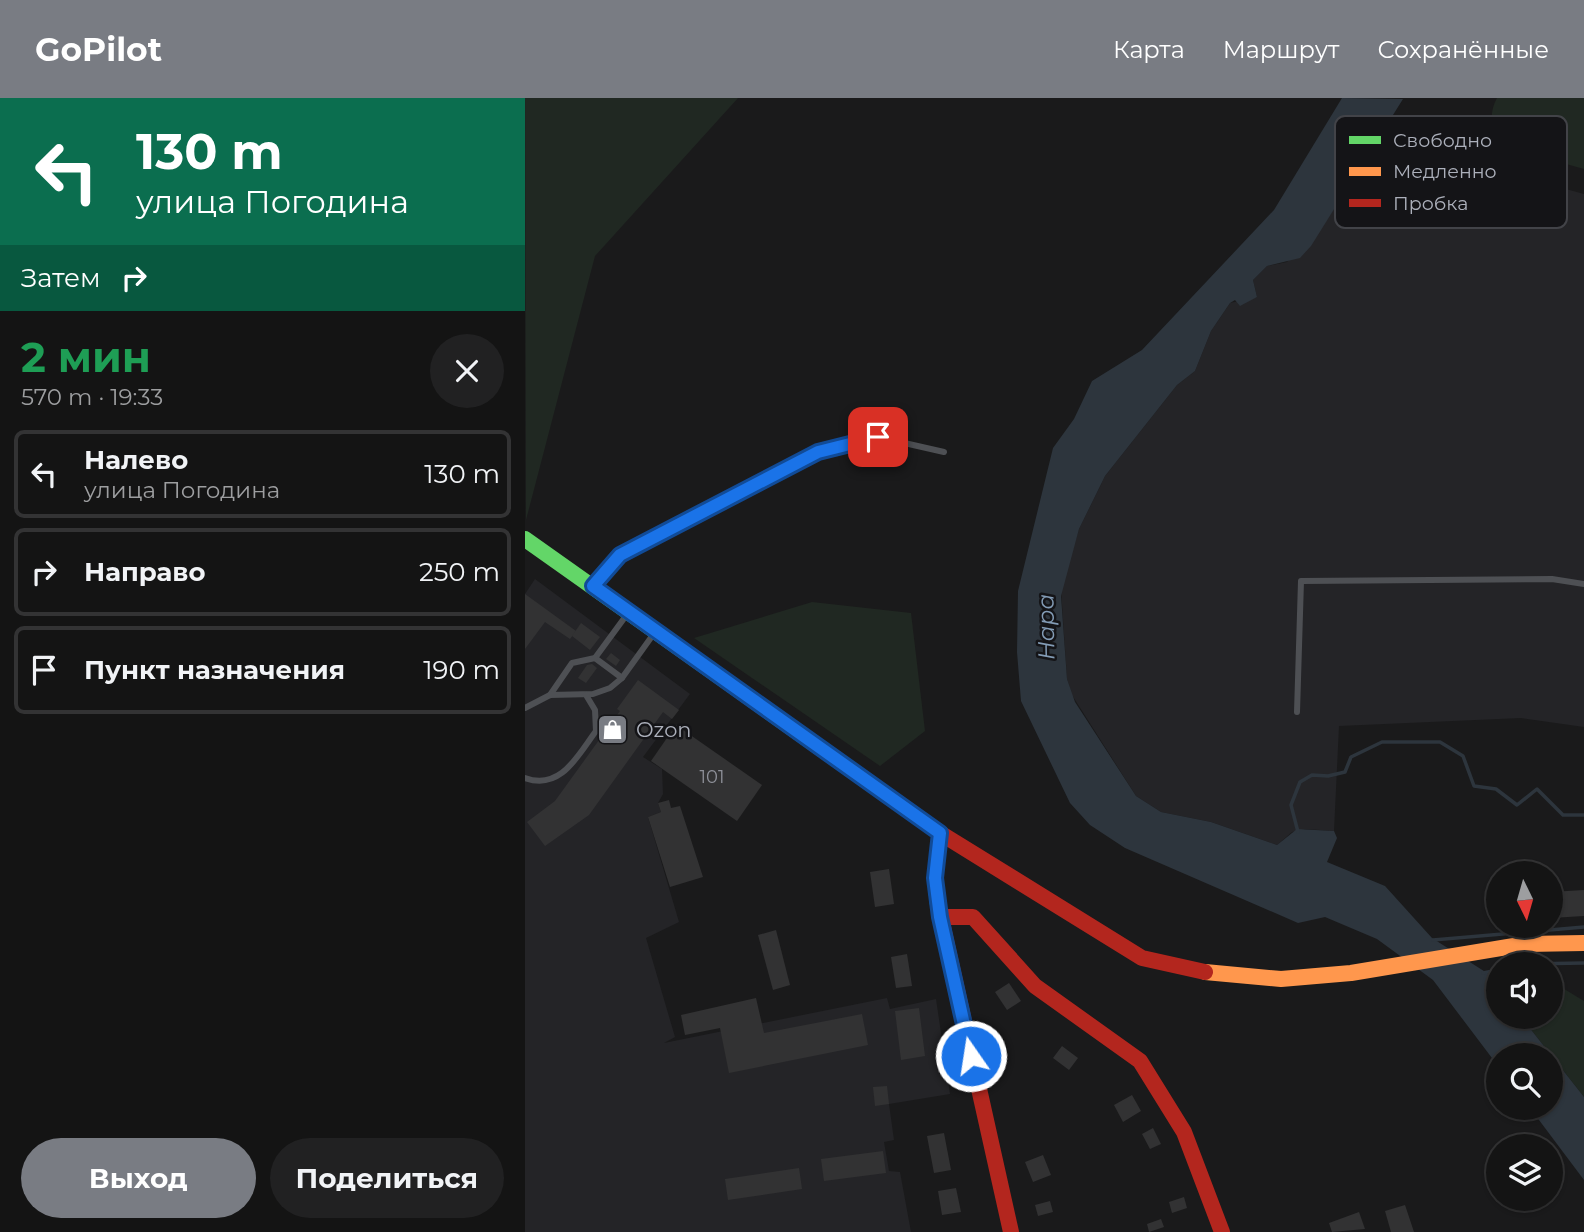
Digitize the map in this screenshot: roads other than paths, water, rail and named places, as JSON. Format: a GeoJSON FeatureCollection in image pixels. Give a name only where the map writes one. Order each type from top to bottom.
{"type":"FeatureCollection","features":[{"type":"Feature","properties":{"kind":"street"},"geometry":{"type":"LineString","coordinates":[[525,539],[940,833],[1142,958],[1205,972],[1281,979],[1351,973],[1526,944],[1584,943]]}},
{"type":"Feature","properties":{"kind":"street"},"geometry":{"type":"LineString","coordinates":[[940,833],[935,878],[940,917],[1011,1232]]}},
{"type":"Feature","properties":{"kind":"street"},"geometry":{"type":"LineString","coordinates":[[940,917],[973,918],[1035,986],[1140,1061],[1184,1132],[1222,1232]]}},
{"type":"Feature","properties":{"kind":"lane"},"geometry":{"type":"LineString","coordinates":[[593,586],[620,555],[818,452],[878,437],[944,452]]}},
{"type":"Feature","properties":{"kind":"lane"},"geometry":{"type":"LineString","coordinates":[[1297,712],[1301,581],[1552,579],[1584,584]]}},
{"type":"Feature","properties":{"kind":"lane"},"geometry":{"type":"LineString","coordinates":[[550,695],[572,663],[595,658],[629,612]]}},
{"type":"Feature","properties":{"kind":"lane"},"geometry":{"type":"LineString","coordinates":[[525,708],[550,695],[586,695],[604,691],[622,678],[656,631]]}},
{"type":"Feature","properties":{"kind":"lane"},"geometry":{"type":"LineString","coordinates":[[595,658],[622,678]]}},
{"type":"Feature","properties":{"kind":"lane"},"geometry":{"type":"LineString","coordinates":[[525,778],[541,781],[553,779],[567,770],[582,750],[597,725],[594,710],[586,695]]}},
{"type":"Feature","properties":{"kind":"water","name":"Нара"},"geometry":{"type":"Polygon","coordinates":[[[1342,98],[1403,99],[1392,116],[1335,116],[1335,208],[1311,246],[1300,258],[1267,266],[1253,280],[1257,297],[1240,306],[1235,300],[1230,303],[1211,331],[1195,371],[1177,385],[1105,476],[1079,529],[1061,596],[1067,679],[1075,702],[1136,796],[1161,812],[1211,822],[1277,845],[1297,829],[1334,831],[1337,838],[1327,862],[1385,886],[1432,938],[1486,972],[1486,1029],[1530,1029],[1542,1043],[1486,1043],[1486,1050],[1433,980],[1377,939],[1325,917],[1298,923],[1125,848],[1090,825],[1070,803],[1021,701],[1017,652],[1018,591],[1053,448],[1074,419],[1092,381],[1142,350],[1274,210],[1342,98]]]}},
{"type":"Feature","properties":{"kind":"water"},"geometry":{"type":"Polygon","coordinates":[[[1563,1070],[1584,1097],[1584,1180],[1563,1152],[1563,1134],[1550,1134],[1539,1120],[1563,1120],[1563,1070]]]}},
{"type":"Feature","properties":{"kind":"waterway"},"geometry":{"type":"LineString","coordinates":[[1298,832],[1291,805],[1300,782],[1312,775],[1328,776],[1345,772],[1351,757],[1382,742],[1440,742],[1463,756],[1474,786],[1496,789],[1517,805],[1537,789],[1563,815],[1584,815]]}},
{"type":"Feature","properties":{"kind":"waterway"},"geometry":{"type":"LineString","coordinates":[[1433,940],[1584,927]]}},
{"type":"Feature","properties":{"kind":"waterway"},"geometry":{"type":"LineString","coordinates":[[1563,963],[1584,963]]}},
{"type":"Feature","properties":{"kind":"place","name":"Ozon"},"geometry":{"type":"Point","coordinates":[613,730]}}]}
